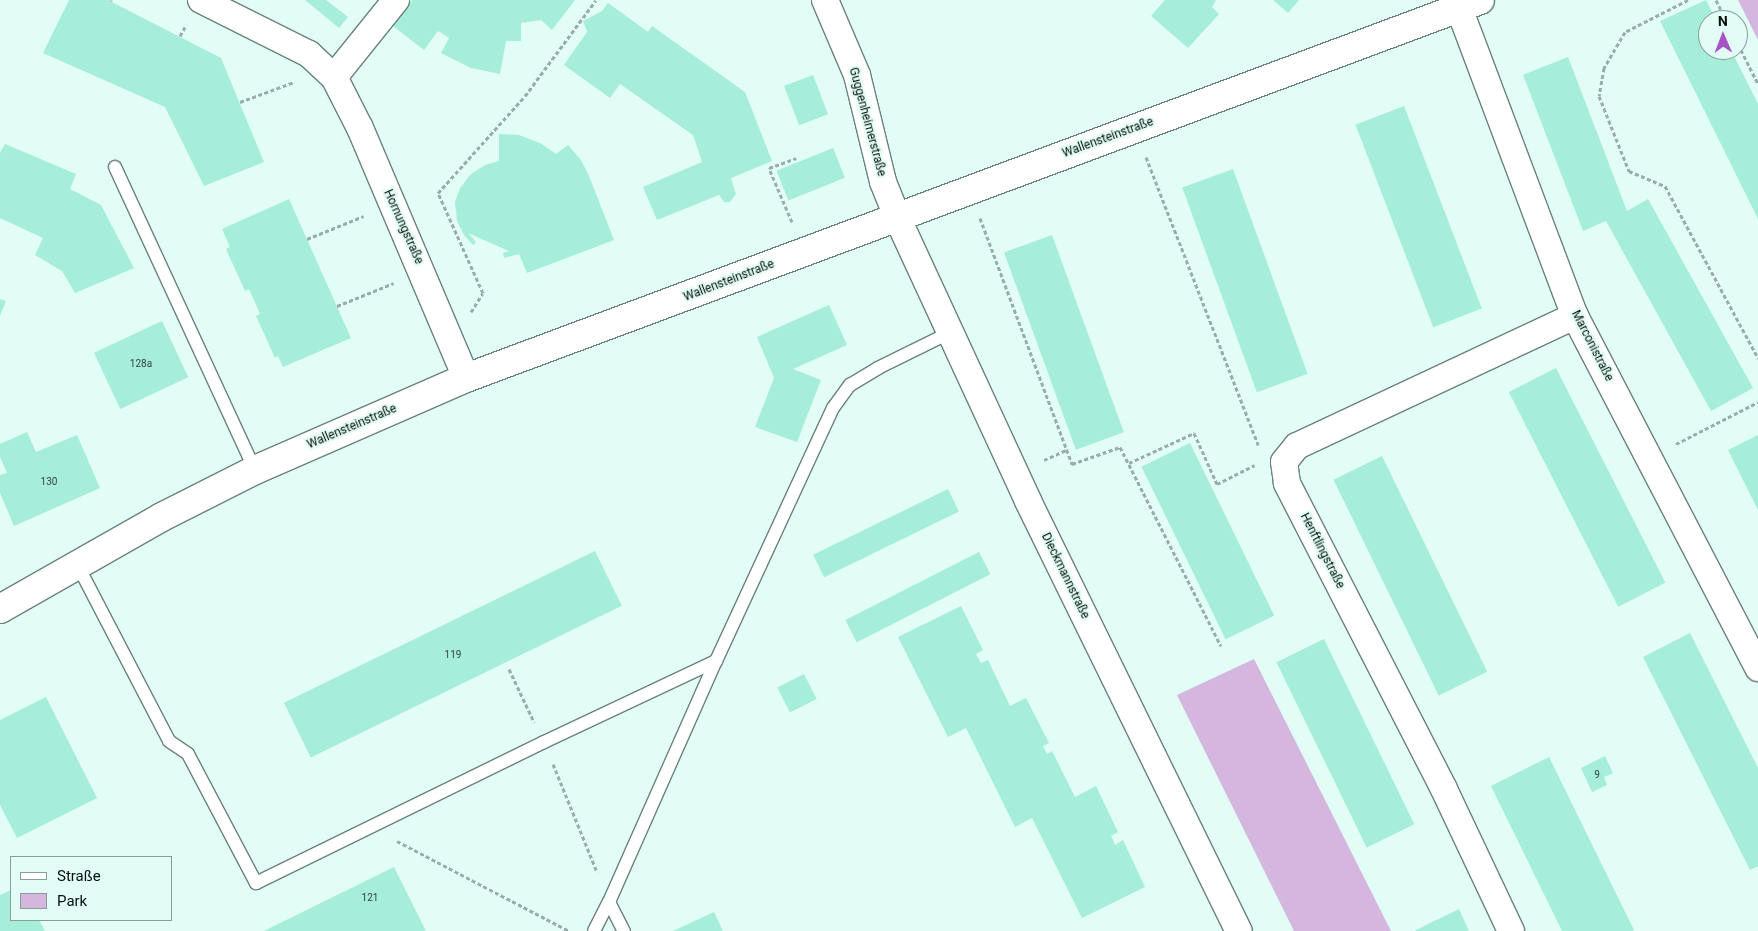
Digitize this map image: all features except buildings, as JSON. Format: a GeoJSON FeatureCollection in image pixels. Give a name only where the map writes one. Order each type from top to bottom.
{"type":"FeatureCollection","features":[{"type":"Feature","properties":{"kind":"street","name":"Hornungstraße"},"geometry":{"type":"LineString","coordinates":[[202,0],[309,54],[331,73],[360,128],[466,378]]}},
{"type":"Feature","properties":{"kind":"street"},"geometry":{"type":"LineString","coordinates":[[331,73],[396,0]]}},
{"type":"Feature","properties":{"kind":"street","name":"Guggenheimerstraße"},"geometry":{"type":"LineString","coordinates":[[825,0],[857,76],[883,182],[897,217]]}},
{"type":"Feature","properties":{"kind":"street","name":"Wallensteinstraße"},"geometry":{"type":"LineString","coordinates":[[0,609],[77,564],[255,470],[466,378],[1470,4]]}},
{"type":"Feature","properties":{"kind":"street","name":"Marconistraße"},"geometry":{"type":"LineString","coordinates":[[1470,4],[1575,316],[1758,668]]}},
{"type":"Feature","properties":{"kind":"street","name":"Dieckmannstraße"},"geometry":{"type":"LineString","coordinates":[[897,217],[1028,502],[1239,931]]}},
{"type":"Feature","properties":{"kind":"street"},"geometry":{"type":"LineString","coordinates":[[1274,461],[1297,446],[1575,316]]}},
{"type":"Feature","properties":{"kind":"street","name":"Henftlingstraße"},"geometry":{"type":"LineString","coordinates":[[1274,461],[1444,789],[1511,931]]}},
{"type":"Feature","properties":{"kind":"lane"},"geometry":{"type":"LineString","coordinates":[[115,167],[255,470]]}},
{"type":"Feature","properties":{"kind":"lane"},"geometry":{"type":"LineString","coordinates":[[594,931],[609,902],[808,459],[836,404],[850,385],[878,368],[949,333]]}},
{"type":"Feature","properties":{"kind":"lane"},"geometry":{"type":"LineString","coordinates":[[77,564],[169,740],[188,754],[256,883],[544,742],[716,661]]}},
{"type":"Feature","properties":{"kind":"lane"},"geometry":{"type":"LineString","coordinates":[[609,902],[624,931]]}},
{"type":"Feature","properties":{"kind":"path"},"geometry":{"type":"LineString","coordinates":[[451,342],[483,293],[438,193],[525,96],[596,0]]}},
{"type":"Feature","properties":{"kind":"path"},"geometry":{"type":"LineString","coordinates":[[1688,0],[1625,32],[1604,68],[1599,96],[1629,171],[1665,186],[1758,358]]}},
{"type":"Feature","properties":{"kind":"path"},"geometry":{"type":"LineString","coordinates":[[1746,60],[1758,84]]}},
{"type":"Feature","properties":{"kind":"path"},"geometry":{"type":"LineString","coordinates":[[240,102],[331,73]]}},
{"type":"Feature","properties":{"kind":"path"},"geometry":{"type":"LineString","coordinates":[[1129,463],[1194,433],[1217,484],[1274,461],[1135,129]]}},
{"type":"Feature","properties":{"kind":"path"},"geometry":{"type":"LineString","coordinates":[[796,158],[769,168],[804,253]]}},
{"type":"Feature","properties":{"kind":"path"},"geometry":{"type":"LineString","coordinates":[[969,190],[1072,464],[1120,447],[1221,646]]}},
{"type":"Feature","properties":{"kind":"path"},"geometry":{"type":"LineString","coordinates":[[307,239],[393,205]]}},
{"type":"Feature","properties":{"kind":"path"},"geometry":{"type":"LineString","coordinates":[[337,306],[422,271]]}},
{"type":"Feature","properties":{"kind":"path"},"geometry":{"type":"LineString","coordinates":[[1649,458],[1758,402]]}},
{"type":"Feature","properties":{"kind":"path"},"geometry":{"type":"LineString","coordinates":[[509,669],[544,742],[609,902]]}},
{"type":"Feature","properties":{"kind":"path"},"geometry":{"type":"LineString","coordinates":[[370,827],[569,931]]}},
{"type":"Feature","properties":{"kind":"green space"},"geometry":{"type":"Polygon","coordinates":[[[1738,0],[1758,0],[1758,40],[1748,20],[1748,10],[1743,10],[1738,0]]]}},
{"type":"Feature","properties":{"kind":"green space"},"geometry":{"type":"Polygon","coordinates":[[[1254,659],[1391,931],[1294,931],[1177,695],[1254,659]]]}}]}
